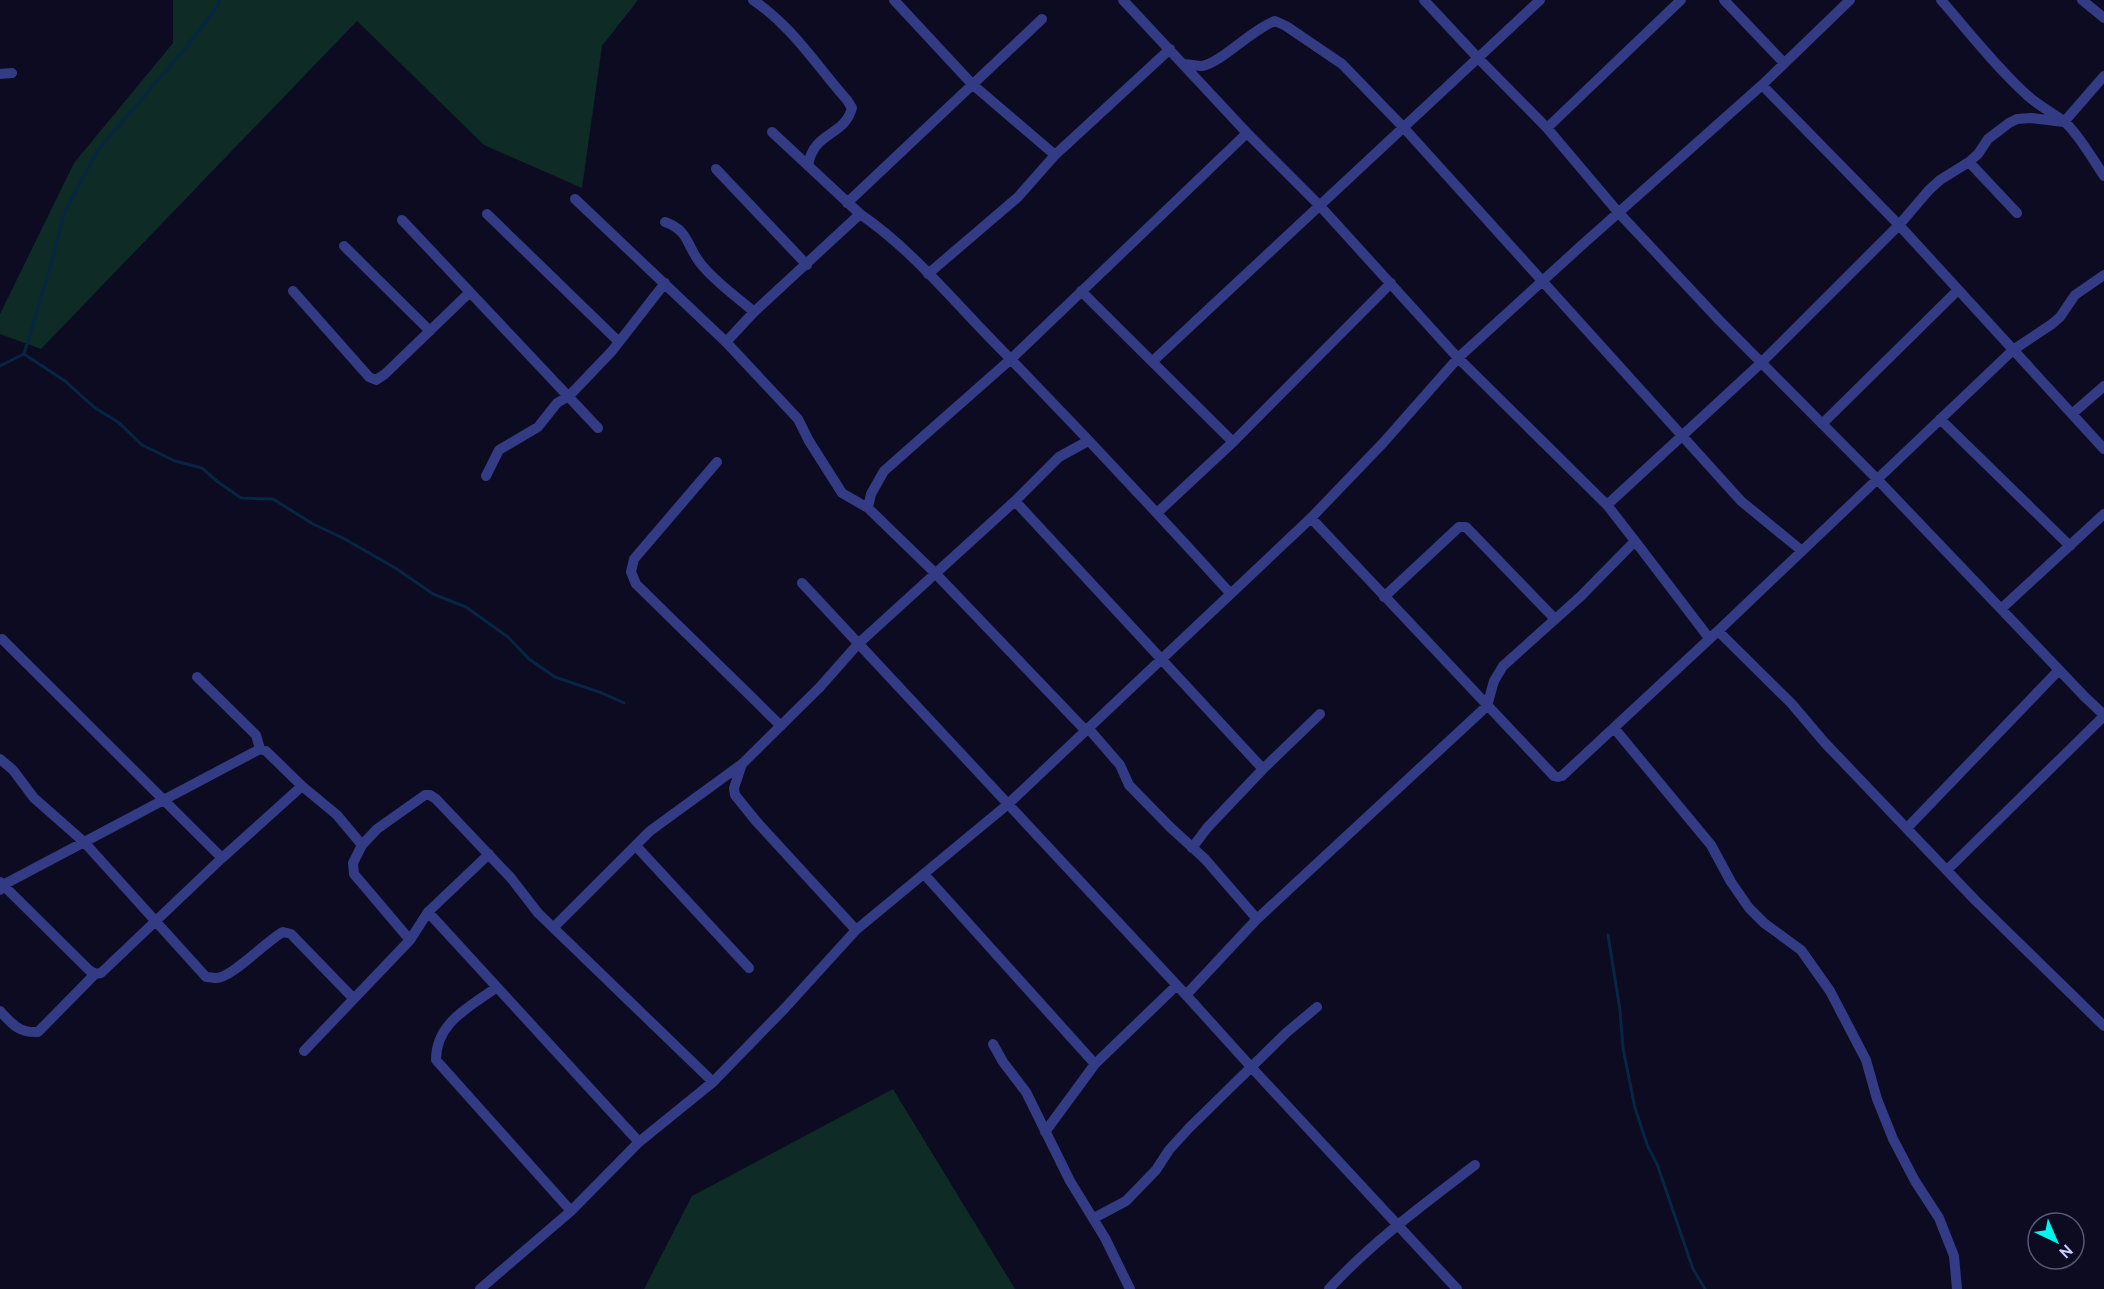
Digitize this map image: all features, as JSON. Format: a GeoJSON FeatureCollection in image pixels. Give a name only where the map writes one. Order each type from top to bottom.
{"type":"FeatureCollection","features":[{"type":"Feature","properties":{"kind":"street"},"geometry":{"type":"LineString","coordinates":[[753,0],[771,12],[795,35],[852,108],[850,117],[813,149],[808,166]]}},
{"type":"Feature","properties":{"kind":"street"},"geometry":{"type":"LineString","coordinates":[[894,0],[972,84],[1055,155]]}},
{"type":"Feature","properties":{"kind":"street"},"geometry":{"type":"LineString","coordinates":[[1123,0],[1246,133],[1320,206],[1458,358],[1607,505],[1714,635],[1791,703],[1825,743],[1976,901],[2104,1026]]}},
{"type":"Feature","properties":{"kind":"street"},"geometry":{"type":"LineString","coordinates":[[1424,0],[1547,128],[1618,212],[1761,363],[1877,479],[2104,715],[1947,870]]}},
{"type":"Feature","properties":{"kind":"street"},"geometry":{"type":"LineString","coordinates":[[1153,361],[1540,0]]}},
{"type":"Feature","properties":{"kind":"street"},"geometry":{"type":"LineString","coordinates":[[1547,128],[1681,0]]}},
{"type":"Feature","properties":{"kind":"street"},"geometry":{"type":"LineString","coordinates":[[1725,0],[1784,63]]}},
{"type":"Feature","properties":{"kind":"street"},"geometry":{"type":"LineString","coordinates":[[480,1289],[571,1211],[639,1142],[713,1082],[786,1008],[856,930],[1007,805],[1161,657],[1311,518],[1383,443],[1458,358],[1762,85],[1850,0]]}},
{"type":"Feature","properties":{"kind":"street"},"geometry":{"type":"LineString","coordinates":[[1941,0],[1966,32],[2027,96],[2072,130],[2104,176]]}},
{"type":"Feature","properties":{"kind":"street"},"geometry":{"type":"LineString","coordinates":[[2082,0],[2104,18]]}},
{"type":"Feature","properties":{"kind":"street"},"geometry":{"type":"LineString","coordinates":[[847,203],[1042,19]]}},
{"type":"Feature","properties":{"kind":"street"},"geometry":{"type":"LineString","coordinates":[[1184,64],[1202,66],[1212,63],[1263,25],[1275,21],[1342,64],[1544,281],[1741,501],[1802,551]]}},
{"type":"Feature","properties":{"kind":"street"},"geometry":{"type":"LineString","coordinates":[[928,274],[1018,197],[1055,155],[1170,49]]}},
{"type":"Feature","properties":{"kind":"street"},"geometry":{"type":"LineString","coordinates":[[0,74],[12,73]]}},
{"type":"Feature","properties":{"kind":"street"},"geometry":{"type":"LineString","coordinates":[[2064,122],[2104,76]]}},
{"type":"Feature","properties":{"kind":"street"},"geometry":{"type":"LineString","coordinates":[[1762,85],[1899,225],[2104,449]]}},
{"type":"Feature","properties":{"kind":"street"},"geometry":{"type":"LineString","coordinates":[[1607,505],[1761,363],[1899,225],[1910,210],[1940,180],[1969,162],[1998,130],[2017,119],[2031,118],[2064,122]]}},
{"type":"Feature","properties":{"kind":"street"},"geometry":{"type":"LineString","coordinates":[[772,132],[847,203],[888,234],[928,274],[1089,441],[1230,593]]}},
{"type":"Feature","properties":{"kind":"street"},"geometry":{"type":"LineString","coordinates":[[868,508],[871,494],[884,471],[1011,359],[1246,133]]}},
{"type":"Feature","properties":{"kind":"street"},"geometry":{"type":"LineString","coordinates":[[1969,162],[2017,213]]}},
{"type":"Feature","properties":{"kind":"street"},"geometry":{"type":"LineString","coordinates":[[716,169],[807,264]]}},
{"type":"Feature","properties":{"kind":"street"},"geometry":{"type":"LineString","coordinates":[[575,200],[726,342],[798,419],[842,493],[868,508],[935,573],[1120,765],[1129,785],[1204,859],[1257,919]]}},
{"type":"Feature","properties":{"kind":"street"},"geometry":{"type":"LineString","coordinates":[[487,214],[619,342]]}},
{"type":"Feature","properties":{"kind":"street"},"geometry":{"type":"LineString","coordinates":[[726,342],[754,312],[860,214]]}},
{"type":"Feature","properties":{"kind":"street"},"geometry":{"type":"LineString","coordinates":[[402,220],[598,428]]}},
{"type":"Feature","properties":{"kind":"street"},"geometry":{"type":"LineString","coordinates":[[665,222],[676,226],[683,232],[701,264],[754,312]]}},
{"type":"Feature","properties":{"kind":"street"},"geometry":{"type":"LineString","coordinates":[[344,246],[430,331]]}},
{"type":"Feature","properties":{"kind":"street"},"geometry":{"type":"LineString","coordinates":[[1311,518],[1554,776],[1562,776],[1714,635],[2013,350],[2052,324],[2060,317],[2075,295],[2104,275]]}},
{"type":"Feature","properties":{"kind":"street"},"geometry":{"type":"LineString","coordinates":[[486,476],[499,450],[532,432],[557,403],[569,396],[619,342],[665,283]]}},
{"type":"Feature","properties":{"kind":"street"},"geometry":{"type":"LineString","coordinates":[[1157,513],[1233,442],[1391,283]]}},
{"type":"Feature","properties":{"kind":"street"},"geometry":{"type":"LineString","coordinates":[[1822,424],[1958,290]]}},
{"type":"Feature","properties":{"kind":"street"},"geometry":{"type":"LineString","coordinates":[[293,291],[369,377],[376,380],[470,292]]}},
{"type":"Feature","properties":{"kind":"street"},"geometry":{"type":"LineString","coordinates":[[1082,291],[1233,442]]}},
{"type":"Feature","properties":{"kind":"street"},"geometry":{"type":"LineString","coordinates":[[2072,414],[2104,386]]}},
{"type":"Feature","properties":{"kind":"street"},"geometry":{"type":"LineString","coordinates":[[1940,419],[2070,546]]}},
{"type":"Feature","properties":{"kind":"street"},"geometry":{"type":"LineString","coordinates":[[554,927],[650,831],[742,764],[843,663],[858,644],[1015,501],[1059,457],[1089,441]]}},
{"type":"Feature","properties":{"kind":"street"},"geometry":{"type":"LineString","coordinates":[[717,462],[634,559],[631,572],[636,584],[781,726]]}},
{"type":"Feature","properties":{"kind":"street"},"geometry":{"type":"LineString","coordinates":[[1015,501],[1263,769]]}},
{"type":"Feature","properties":{"kind":"street"},"geometry":{"type":"LineString","coordinates":[[2001,609],[2104,514]]}},
{"type":"Feature","properties":{"kind":"street"},"geometry":{"type":"LineString","coordinates":[[1384,597],[1459,527],[1466,527],[1555,619]]}},
{"type":"Feature","properties":{"kind":"street"},"geometry":{"type":"LineString","coordinates":[[1186,995],[1257,919],[1487,706],[1494,681],[1503,666],[1581,597],[1635,541]]}},
{"type":"Feature","properties":{"kind":"street"},"geometry":{"type":"LineString","coordinates":[[802,583],[1457,1289]]}},
{"type":"Feature","properties":{"kind":"street"},"geometry":{"type":"LineString","coordinates":[[2,639],[222,858]]}},
{"type":"Feature","properties":{"kind":"street"},"geometry":{"type":"LineString","coordinates":[[1907,828],[2059,670]]}},
{"type":"Feature","properties":{"kind":"street"},"geometry":{"type":"LineString","coordinates":[[197,677],[256,735],[260,749]]}},
{"type":"Feature","properties":{"kind":"street"},"geometry":{"type":"LineString","coordinates":[[1191,848],[1263,769],[1320,714]]}},
{"type":"Feature","properties":{"kind":"street"},"geometry":{"type":"LineString","coordinates":[[1614,728],[1711,845],[1731,882],[1749,908],[1764,923],[1801,950],[1830,991],[1866,1060],[1877,1099],[1893,1139],[1914,1181],[1944,1228],[1954,1256],[1957,1289]]}},
{"type":"Feature","properties":{"kind":"street"},"geometry":{"type":"LineString","coordinates":[[95,974],[1,886],[260,749],[266,750],[302,786],[337,815],[362,845]]}},
{"type":"Feature","properties":{"kind":"street"},"geometry":{"type":"LineString","coordinates":[[0,759],[13,770],[33,798],[84,842],[206,977],[217,978],[227,975],[274,937],[284,932],[291,934],[353,998]]}},
{"type":"Feature","properties":{"kind":"street"},"geometry":{"type":"LineString","coordinates":[[742,764],[734,788],[735,795],[856,930]]}},
{"type":"Feature","properties":{"kind":"street"},"geometry":{"type":"LineString","coordinates":[[0,1011],[19,1030],[27,1033],[38,1032],[95,974],[101,973],[302,786]]}},
{"type":"Feature","properties":{"kind":"street"},"geometry":{"type":"LineString","coordinates":[[410,940],[354,874],[353,863],[362,845],[376,829],[425,795],[430,795],[511,878],[538,913],[713,1082]]}},
{"type":"Feature","properties":{"kind":"street"},"geometry":{"type":"LineString","coordinates":[[636,846],[749,968]]}},
{"type":"Feature","properties":{"kind":"street"},"geometry":{"type":"LineString","coordinates":[[304,1051],[410,940],[428,912],[489,854]]}},
{"type":"Feature","properties":{"kind":"street"},"geometry":{"type":"LineString","coordinates":[[924,874],[1095,1064]]}},
{"type":"Feature","properties":{"kind":"street"},"geometry":{"type":"LineString","coordinates":[[428,912],[639,1142]]}},
{"type":"Feature","properties":{"kind":"street"},"geometry":{"type":"LineString","coordinates":[[1045,1132],[1095,1064],[1176,986]]}},
{"type":"Feature","properties":{"kind":"street"},"geometry":{"type":"LineString","coordinates":[[497,987],[447,1024],[440,1036],[436,1060],[571,1211]]}},
{"type":"Feature","properties":{"kind":"street"},"geometry":{"type":"LineString","coordinates":[[1094,1218],[1126,1201],[1156,1170],[1169,1150],[1189,1128],[1317,1007]]}},
{"type":"Feature","properties":{"kind":"street"},"geometry":{"type":"LineString","coordinates":[[993,1044],[1003,1062],[1026,1092],[1070,1181],[1094,1218],[1130,1289]]}},
{"type":"Feature","properties":{"kind":"street"},"geometry":{"type":"LineString","coordinates":[[1329,1289],[1398,1225],[1475,1165]]}},
{"type":"Feature","properties":{"kind":"green space"},"geometry":{"type":"Polygon","coordinates":[[[173,0],[638,0],[602,46],[582,188],[484,145],[357,21],[41,349],[0,334],[0,314],[74,163],[173,43],[173,0]]]}},
{"type":"Feature","properties":{"kind":"green space"},"geometry":{"type":"Polygon","coordinates":[[[893,1089],[1015,1289],[644,1289],[692,1196],[893,1089]]]}},
{"type":"Feature","properties":{"kind":"waterway"},"geometry":{"type":"LineString","coordinates":[[0,366],[24,354],[64,213],[98,150],[188,45],[219,4],[219,0]]}},
{"type":"Feature","properties":{"kind":"waterway"},"geometry":{"type":"LineString","coordinates":[[24,354],[65,381],[95,408],[118,422],[142,445],[175,461],[202,468],[241,498],[273,499],[313,524],[343,538],[397,569],[433,594],[466,607],[508,637],[529,659],[555,677],[624,703]]}},
{"type":"Feature","properties":{"kind":"waterway"},"geometry":{"type":"LineString","coordinates":[[1608,935],[1620,1010],[1623,1048],[1635,1108],[1693,1269],[1705,1289]]}}]}
